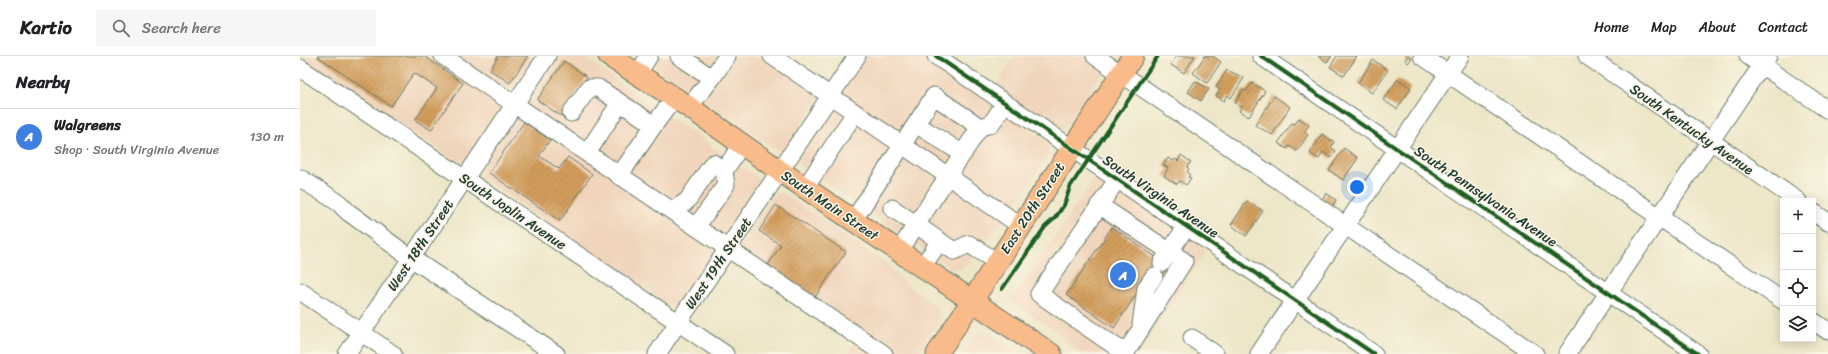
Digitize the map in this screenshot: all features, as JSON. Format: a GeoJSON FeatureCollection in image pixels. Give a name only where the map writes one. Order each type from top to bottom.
{"type":"FeatureCollection","features":[{"type":"Feature","properties":{"kind":"main road","name":"South Main Street"},"geometry":{"type":"LineString","coordinates":[[609,56],[681,102],[853,221],[1051,354]]}},
{"type":"Feature","properties":{"kind":"main road","name":"East 20th Street"},"geometry":{"type":"LineString","coordinates":[[937,354],[1133,56]]}},
{"type":"Feature","properties":{"kind":"street"},"geometry":{"type":"LineString","coordinates":[[444,56],[672,212],[728,248],[884,354]]}},
{"type":"Feature","properties":{"kind":"street","name":"West 18th Street"},"geometry":{"type":"LineString","coordinates":[[347,354],[547,56]]}},
{"type":"Feature","properties":{"kind":"street"},"geometry":{"type":"LineString","coordinates":[[637,75],[649,56]]}},
{"type":"Feature","properties":{"kind":"street"},"geometry":{"type":"LineString","coordinates":[[679,56],[712,78]]}},
{"type":"Feature","properties":{"kind":"street"},"geometry":{"type":"LineString","coordinates":[[619,176],[654,125],[712,78],[727,56]]}},
{"type":"Feature","properties":{"kind":"street"},"geometry":{"type":"LineString","coordinates":[[772,56],[1021,226]]}},
{"type":"Feature","properties":{"kind":"street","name":"West 19th Street"},"geometry":{"type":"LineString","coordinates":[[657,354],[857,56]]}},
{"type":"Feature","properties":{"kind":"street","name":"South Virginia Avenue"},"geometry":{"type":"LineString","coordinates":[[936,56],[1374,354]]}},
{"type":"Feature","properties":{"kind":"street"},"geometry":{"type":"LineString","coordinates":[[1095,56],[1535,354]]}},
{"type":"Feature","properties":{"kind":"street","name":"South Pennsylvania Avenue"},"geometry":{"type":"LineString","coordinates":[[1260,56],[1698,354]]}},
{"type":"Feature","properties":{"kind":"street"},"geometry":{"type":"LineString","coordinates":[[1422,56],[1780,299]]}},
{"type":"Feature","properties":{"kind":"street"},"geometry":{"type":"LineString","coordinates":[[1258,354],[1460,56]]}},
{"type":"Feature","properties":{"kind":"street","name":"South Kentucky Avenue"},"geometry":{"type":"LineString","coordinates":[[1587,56],[1794,198]]}},
{"type":"Feature","properties":{"kind":"street"},"geometry":{"type":"LineString","coordinates":[[1567,354],[1710,142],[1759,59],[1828,110]]}},
{"type":"Feature","properties":{"kind":"street","name":"South Joplin Avenue"},"geometry":{"type":"LineString","coordinates":[[300,68],[725,354]]}},
{"type":"Feature","properties":{"kind":"street"},"geometry":{"type":"LineString","coordinates":[[571,113],[589,88],[598,88],[654,125]]}},
{"type":"Feature","properties":{"kind":"street"},"geometry":{"type":"LineString","coordinates":[[853,221],[934,96],[980,127]]}},
{"type":"Feature","properties":{"kind":"street"},"geometry":{"type":"LineString","coordinates":[[587,153],[620,102]]}},
{"type":"Feature","properties":{"kind":"street"},"geometry":{"type":"LineString","coordinates":[[899,251],[980,127],[991,124],[1005,103]]}},
{"type":"Feature","properties":{"kind":"street"},"geometry":{"type":"LineString","coordinates":[[805,188],[855,113]]}},
{"type":"Feature","properties":{"kind":"street"},"geometry":{"type":"LineString","coordinates":[[916,124],[963,154]]}},
{"type":"Feature","properties":{"kind":"street"},"geometry":{"type":"LineString","coordinates":[[696,227],[726,185],[724,171],[741,144]]}},
{"type":"Feature","properties":{"kind":"street"},"geometry":{"type":"LineString","coordinates":[[672,212],[687,201],[713,163],[724,171]]}},
{"type":"Feature","properties":{"kind":"street"},"geometry":{"type":"LineString","coordinates":[[300,178],[338,202],[348,212],[411,258],[556,354]]}},
{"type":"Feature","properties":{"kind":"street"},"geometry":{"type":"LineString","coordinates":[[1117,180],[1039,294],[1125,354],[1184,261],[1162,264]]}},
{"type":"Feature","properties":{"kind":"street"},"geometry":{"type":"LineString","coordinates":[[1100,205],[1162,264]]}},
{"type":"Feature","properties":{"kind":"street"},"geometry":{"type":"LineString","coordinates":[[892,208],[954,251],[969,244],[997,262]]}},
{"type":"Feature","properties":{"kind":"street"},"geometry":{"type":"LineString","coordinates":[[1816,214],[1828,222]]}},
{"type":"Feature","properties":{"kind":"street"},"geometry":{"type":"LineString","coordinates":[[1141,329],[1146,288],[1186,227]]}},
{"type":"Feature","properties":{"kind":"street"},"geometry":{"type":"LineString","coordinates":[[922,267],[940,241]]}},
{"type":"Feature","properties":{"kind":"street"},"geometry":{"type":"LineString","coordinates":[[300,291],[393,354]]}},
{"type":"Feature","properties":{"kind":"street"},"geometry":{"type":"LineString","coordinates":[[1816,323],[1828,331]]}},
{"type":"Feature","properties":{"kind":"street"},"geometry":{"type":"LineString","coordinates":[[1192,338],[1214,354]]}},
{"type":"Feature","properties":{"kind":"shaded area"},"geometry":{"type":"Polygon","coordinates":[[[300,56],[537,56],[466,160],[462,162],[456,161],[300,56]]]}},
{"type":"Feature","properties":{"kind":"shaded area"},"geometry":{"type":"Polygon","coordinates":[[[558,56],[584,56],[645,101],[758,178],[758,188],[680,304],[676,306],[668,304],[481,177],[482,167],[558,56]]]}},
{"type":"Feature","properties":{"kind":"shaded area"},"geometry":{"type":"Polygon","coordinates":[[[636,56],[778,56],[826,88],[787,146],[780,150],[774,148],[636,56]]]}},
{"type":"Feature","properties":{"kind":"shaded area"},"geometry":{"type":"Polygon","coordinates":[[[866,56],[920,56],[1050,144],[1048,156],[1004,221],[984,241],[965,267],[961,269],[951,268],[799,164],[799,158],[866,56]]]}},
{"type":"Feature","properties":{"kind":"shaded area"},"geometry":{"type":"Polygon","coordinates":[[[1015,56],[1114,56],[1067,126],[1061,130],[1058,130],[995,87],[1015,56]]]}},
{"type":"Feature","properties":{"kind":"shaded area"},"geometry":{"type":"Polygon","coordinates":[[[1097,175],[1206,251],[1137,354],[1080,354],[1053,329],[1011,301],[1097,175]]]}},
{"type":"Feature","properties":{"kind":"shaded area"},"geometry":{"type":"Polygon","coordinates":[[[782,193],[884,262],[908,286],[934,304],[939,314],[938,322],[917,354],[848,354],[857,340],[733,256],[773,196],[782,193]]]}},
{"type":"Feature","properties":{"kind":"shaded area"},"geometry":{"type":"Polygon","coordinates":[[[982,333],[993,336],[1019,354],[963,354],[977,335],[982,333]]]}},
{"type":"Feature","properties":{"kind":"building"},"geometry":{"type":"Polygon","coordinates":[[[317,56],[424,56],[463,83],[431,130],[415,120],[437,88],[414,73],[391,106],[317,56]]]}},
{"type":"Feature","properties":{"kind":"building"},"geometry":{"type":"Polygon","coordinates":[[[498,56],[528,56],[510,83],[490,70],[498,56]]]}},
{"type":"Feature","properties":{"kind":"building"},"geometry":{"type":"Polygon","coordinates":[[[1176,56],[1195,56],[1184,73],[1171,65],[1176,56]]]}},
{"type":"Feature","properties":{"kind":"building"},"geometry":{"type":"Polygon","coordinates":[[[1205,56],[1213,56],[1221,62],[1207,83],[1193,73],[1205,56]]]}},
{"type":"Feature","properties":{"kind":"building"},"geometry":{"type":"Polygon","coordinates":[[[1318,56],[1332,56],[1327,62],[1318,56]]]}},
{"type":"Feature","properties":{"kind":"building"},"geometry":{"type":"Polygon","coordinates":[[[1337,56],[1357,56],[1344,76],[1330,67],[1337,56]]]}},
{"type":"Feature","properties":{"kind":"building"},"geometry":{"type":"Polygon","coordinates":[[[1408,56],[1412,58],[1408,63],[1405,60],[1408,56]]]}},
{"type":"Feature","properties":{"kind":"building"},"geometry":{"type":"Polygon","coordinates":[[[1373,60],[1388,70],[1372,93],[1358,83],[1373,60]]]}},
{"type":"Feature","properties":{"kind":"building"},"geometry":{"type":"Polygon","coordinates":[[[564,61],[587,77],[561,116],[537,100],[564,61]]]}},
{"type":"Feature","properties":{"kind":"building"},"geometry":{"type":"Polygon","coordinates":[[[1227,70],[1244,78],[1231,98],[1227,95],[1224,101],[1216,96],[1220,90],[1216,87],[1227,70]]]}},
{"type":"Feature","properties":{"kind":"building"},"geometry":{"type":"Polygon","coordinates":[[[1398,79],[1411,88],[1397,109],[1383,100],[1398,79]]]}},
{"type":"Feature","properties":{"kind":"building"},"geometry":{"type":"Polygon","coordinates":[[[1195,81],[1209,89],[1201,101],[1188,92],[1195,81]]]}},
{"type":"Feature","properties":{"kind":"building"},"geometry":{"type":"Polygon","coordinates":[[[1252,83],[1265,91],[1249,117],[1239,111],[1242,107],[1235,103],[1243,90],[1246,91],[1252,83]]]}},
{"type":"Feature","properties":{"kind":"building"},"geometry":{"type":"Polygon","coordinates":[[[1274,96],[1290,107],[1272,135],[1255,125],[1274,96]]]}},
{"type":"Feature","properties":{"kind":"building"},"geometry":{"type":"Polygon","coordinates":[[[1299,118],[1309,125],[1304,132],[1308,135],[1297,151],[1289,146],[1287,149],[1278,143],[1292,123],[1295,124],[1299,118]]]}},
{"type":"Feature","properties":{"kind":"building"},"geometry":{"type":"Polygon","coordinates":[[[524,122],[550,140],[539,156],[559,169],[568,157],[592,174],[560,221],[489,173],[524,122]]]}},
{"type":"Feature","properties":{"kind":"building"},"geometry":{"type":"Polygon","coordinates":[[[1322,134],[1334,142],[1331,147],[1336,151],[1331,158],[1323,152],[1319,159],[1310,153],[1322,134]]]}},
{"type":"Feature","properties":{"kind":"building"},"geometry":{"type":"Polygon","coordinates":[[[1344,148],[1358,158],[1343,180],[1329,170],[1344,148]]]}},
{"type":"Feature","properties":{"kind":"building"},"geometry":{"type":"Polygon","coordinates":[[[1181,155],[1191,162],[1187,167],[1189,169],[1187,172],[1190,174],[1188,177],[1191,178],[1186,185],[1180,181],[1177,184],[1164,176],[1168,168],[1163,165],[1168,158],[1173,161],[1175,159],[1178,161],[1181,155]]]}},
{"type":"Feature","properties":{"kind":"building"},"geometry":{"type":"Polygon","coordinates":[[[1326,193],[1336,200],[1332,207],[1321,201],[1326,193]]]}},
{"type":"Feature","properties":{"kind":"building"},"geometry":{"type":"Polygon","coordinates":[[[1247,201],[1263,211],[1246,236],[1231,225],[1247,201]]]}},
{"type":"Feature","properties":{"kind":"building"},"geometry":{"type":"Polygon","coordinates":[[[776,205],[846,252],[811,303],[764,271],[781,245],[759,231],[776,205]]]}},
{"type":"Feature","properties":{"kind":"building"},"geometry":{"type":"Polygon","coordinates":[[[1112,227],[1160,260],[1157,265],[1168,272],[1159,286],[1147,278],[1114,328],[1066,295],[1112,227]]]}},
{"type":"Feature","properties":{"kind":"cycle path"},"geometry":{"type":"LineString","coordinates":[[936,56],[1374,354]]}},
{"type":"Feature","properties":{"kind":"cycle path"},"geometry":{"type":"LineString","coordinates":[[1002,289],[1045,227],[1055,218],[1064,205],[1070,187],[1158,56]]}},
{"type":"Feature","properties":{"kind":"cycle path"},"geometry":{"type":"LineString","coordinates":[[1261,56],[1698,354]]}},
{"type":"Feature","properties":{"kind":"place","name":"Walgreens"},"geometry":{"type":"Point","coordinates":[1123,275]}}]}
